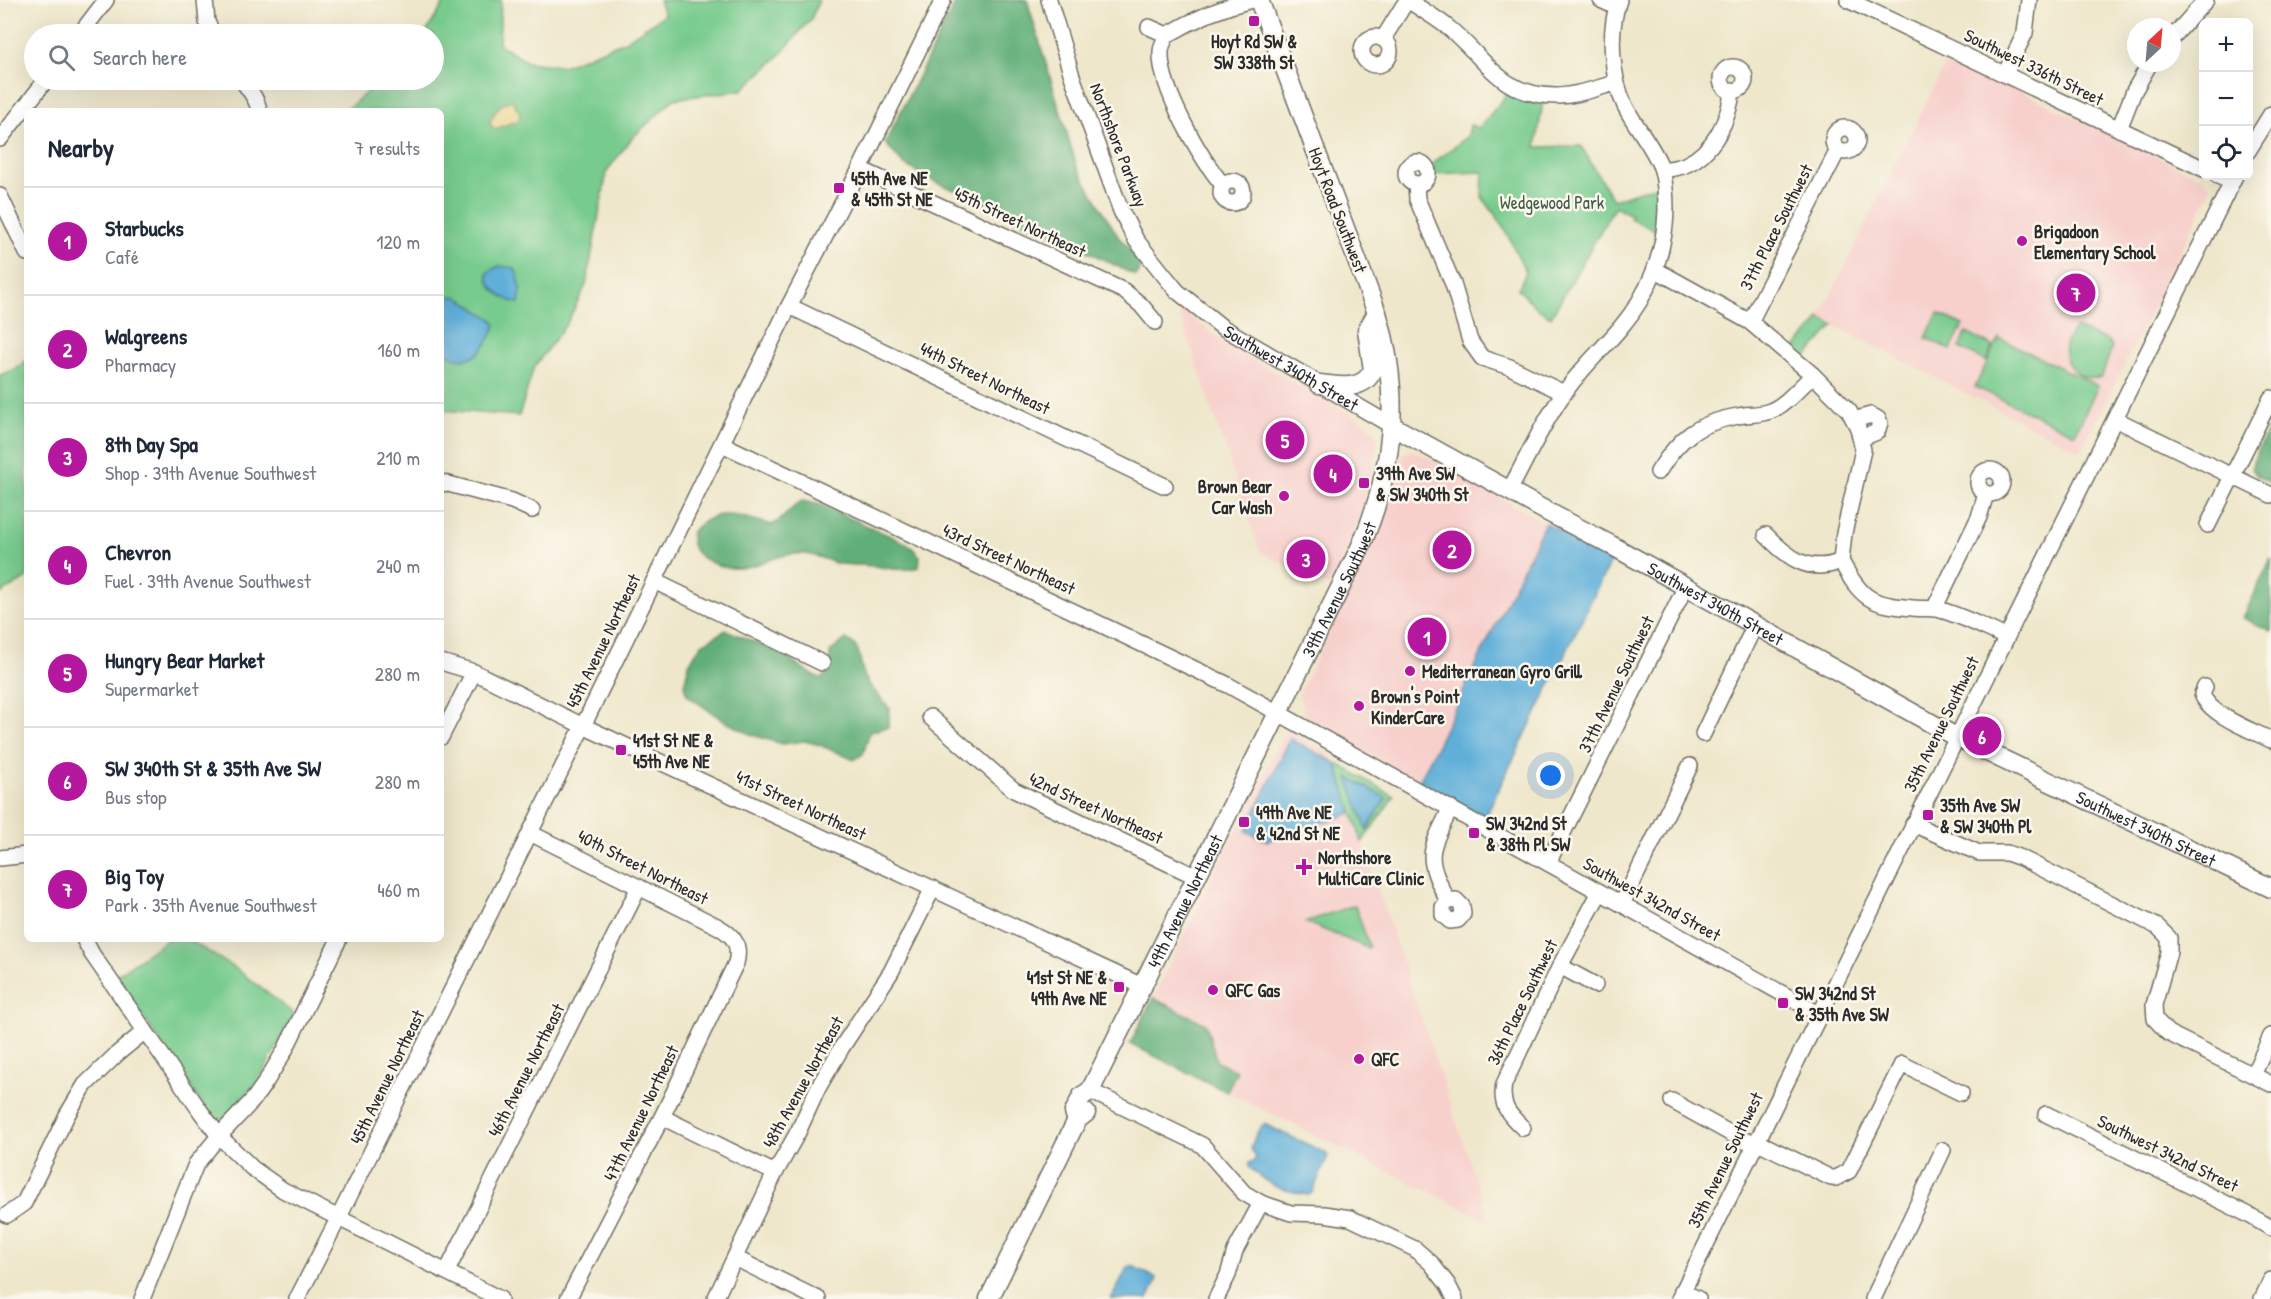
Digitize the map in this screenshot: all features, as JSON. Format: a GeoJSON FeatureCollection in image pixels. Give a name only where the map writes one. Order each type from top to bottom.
{"type":"FeatureCollection","features":[{"type":"Feature","properties":{"kind":"main road","name":"Hoyt Road Southwest"},"geometry":{"type":"LineString","coordinates":[[1259,0],[1377,313],[1390,364],[1393,399],[1392,426]]}},
{"type":"Feature","properties":{"kind":"main road"},"geometry":{"type":"LineString","coordinates":[[1319,384],[1354,386],[1370,376],[1373,370],[1367,330],[1377,313]]}},
{"type":"Feature","properties":{"kind":"main road","name":"Southwest 340th Street"},"geometry":{"type":"LineString","coordinates":[[1392,426],[1686,586],[1956,737],[2271,888]]}},
{"type":"Feature","properties":{"kind":"main road","name":"39th Avenue Southwest"},"geometry":{"type":"LineString","coordinates":[[1278,713],[1362,541],[1381,484],[1392,426]]}},
{"type":"Feature","properties":{"kind":"main road","name":"49th Avenue Northeast"},"geometry":{"type":"LineString","coordinates":[[989,1299],[1077,1120],[1084,1116],[1092,1100],[1090,1091],[1144,987],[1278,713]]}},
{"type":"Feature","properties":{"kind":"street"},"geometry":{"type":"LineString","coordinates":[[88,24],[106,0]]}},
{"type":"Feature","properties":{"kind":"street"},"geometry":{"type":"LineString","coordinates":[[205,0],[208,24]]}},
{"type":"Feature","properties":{"kind":"street","name":"45th Avenue Northeast"},"geometry":{"type":"LineString","coordinates":[[297,1299],[584,726],[789,306],[860,169],[943,0]]}},
{"type":"Feature","properties":{"kind":"street","name":"Northshore Parkway"},"geometry":{"type":"LineString","coordinates":[[1049,0],[1072,76],[1121,211],[1136,240],[1177,291]]}},
{"type":"Feature","properties":{"kind":"street"},"geometry":{"type":"LineString","coordinates":[[1223,185],[1202,158],[1166,84],[1161,52],[1167,35],[1229,5],[1252,0]]}},
{"type":"Feature","properties":{"kind":"street"},"geometry":{"type":"LineString","coordinates":[[1383,39],[1407,0],[1449,28],[1472,49],[1490,71],[1516,88],[1538,95],[1562,96],[1615,83]]}},
{"type":"Feature","properties":{"kind":"street"},"geometry":{"type":"LineString","coordinates":[[1509,491],[1564,393],[1593,356],[1631,315],[1656,270],[1665,221],[1662,170],[1615,83],[1613,58],[1617,4],[1601,0]]}},
{"type":"Feature","properties":{"kind":"street","name":"Southwest 336th Street"},"geometry":{"type":"LineString","coordinates":[[1848,0],[2199,167]]}},
{"type":"Feature","properties":{"kind":"street"},"geometry":{"type":"LineString","coordinates":[[2006,74],[2025,33],[2029,0]]}},
{"type":"Feature","properties":{"kind":"street"},"geometry":{"type":"LineString","coordinates":[[2181,28],[2206,0]]}},
{"type":"Feature","properties":{"kind":"street"},"geometry":{"type":"LineString","coordinates":[[1149,27],[1167,35]]}},
{"type":"Feature","properties":{"kind":"street"},"geometry":{"type":"LineString","coordinates":[[2119,129],[2134,91],[2145,72]]}},
{"type":"Feature","properties":{"kind":"street"},"geometry":{"type":"LineString","coordinates":[[24,108],[38,90]]}},
{"type":"Feature","properties":{"kind":"street"},"geometry":{"type":"LineString","coordinates":[[249,90],[259,108]]}},
{"type":"Feature","properties":{"kind":"street"},"geometry":{"type":"LineString","coordinates":[[1662,170],[1683,166],[1706,151],[1725,118],[1732,90]]}},
{"type":"Feature","properties":{"kind":"street"},"geometry":{"type":"LineString","coordinates":[[0,139],[24,108]]}},
{"type":"Feature","properties":{"kind":"street"},"geometry":{"type":"LineString","coordinates":[[2253,143],[2271,114]]}},
{"type":"Feature","properties":{"kind":"street","name":"37th Place Southwest"},"geometry":{"type":"LineString","coordinates":[[1750,322],[1838,150]]}},
{"type":"Feature","properties":{"kind":"street","name":"45th Street Northeast"},"geometry":{"type":"LineString","coordinates":[[860,169],[1124,291],[1141,305],[1155,322]]}},
{"type":"Feature","properties":{"kind":"street","name":"35th Avenue Southwest"},"geometry":{"type":"LineString","coordinates":[[1681,1295],[1956,737],[2093,466],[2227,180]]}},
{"type":"Feature","properties":{"kind":"street"},"geometry":{"type":"LineString","coordinates":[[1416,184],[1417,199],[1457,295],[1475,350],[1486,359],[1510,367],[1564,393]]}},
{"type":"Feature","properties":{"kind":"street"},"geometry":{"type":"LineString","coordinates":[[0,196],[24,247]]}},
{"type":"Feature","properties":{"kind":"street"},"geometry":{"type":"LineString","coordinates":[[1656,270],[1750,322],[1813,375],[1849,411],[1858,428],[1863,450],[1861,467],[1844,533],[1841,561],[1854,585],[1866,597],[1883,605],[1934,609],[1973,622],[2006,637]]}},
{"type":"Feature","properties":{"kind":"street","name":"Southwest 340th Street"},"geometry":{"type":"LineString","coordinates":[[1177,291],[1222,327],[1392,426]]}},
{"type":"Feature","properties":{"kind":"street","name":"44th Street Northeast"},"geometry":{"type":"LineString","coordinates":[[789,306],[1165,486]]}},
{"type":"Feature","properties":{"kind":"street"},"geometry":{"type":"LineString","coordinates":[[1658,472],[1682,439],[1701,426],[1727,418],[1769,412],[1778,407],[1813,375]]}},
{"type":"Feature","properties":{"kind":"street"},"geometry":{"type":"LineString","coordinates":[[2208,525],[2271,398]]}},
{"type":"Feature","properties":{"kind":"street"},"geometry":{"type":"LineString","coordinates":[[2115,419],[2271,495]]}},
{"type":"Feature","properties":{"kind":"street"},"geometry":{"type":"LineString","coordinates":[[1858,428],[1876,432],[1879,428],[1879,421]]}},
{"type":"Feature","properties":{"kind":"street","name":"43rd Street Northeast"},"geometry":{"type":"LineString","coordinates":[[722,444],[1228,685],[1278,713]]}},
{"type":"Feature","properties":{"kind":"street"},"geometry":{"type":"LineString","coordinates":[[444,483],[512,501],[532,510]]}},
{"type":"Feature","properties":{"kind":"street"},"geometry":{"type":"LineString","coordinates":[[1934,609],[1979,516],[1986,494]]}},
{"type":"Feature","properties":{"kind":"street"},"geometry":{"type":"LineString","coordinates":[[1766,535],[1782,552],[1801,562],[1821,567],[1841,561]]}},
{"type":"Feature","properties":{"kind":"street"},"geometry":{"type":"LineString","coordinates":[[654,581],[822,663]]}},
{"type":"Feature","properties":{"kind":"street","name":"37th Avenue Southwest"},"geometry":{"type":"LineString","coordinates":[[1548,863],[1686,586]]}},
{"type":"Feature","properties":{"kind":"street"},"geometry":{"type":"LineString","coordinates":[[1703,734],[1755,625]]}},
{"type":"Feature","properties":{"kind":"street","name":"41st Street Northeast"},"geometry":{"type":"LineString","coordinates":[[444,663],[474,672],[584,726],[1144,987]]}},
{"type":"Feature","properties":{"kind":"street"},"geometry":{"type":"LineString","coordinates":[[444,731],[474,672]]}},
{"type":"Feature","properties":{"kind":"street"},"geometry":{"type":"LineString","coordinates":[[2205,687],[2202,694],[2204,702],[2212,710],[2271,740]]}},
{"type":"Feature","properties":{"kind":"street","name":"Southwest 342nd Street"},"geometry":{"type":"LineString","coordinates":[[1278,713],[1819,1014]]}},
{"type":"Feature","properties":{"kind":"street","name":"42nd Street Northeast"},"geometry":{"type":"LineString","coordinates":[[930,717],[1014,790],[1197,877]]}},
{"type":"Feature","properties":{"kind":"street"},"geometry":{"type":"LineString","coordinates":[[1622,904],[1690,766]]}},
{"type":"Feature","properties":{"kind":"street"},"geometry":{"type":"LineString","coordinates":[[1448,901],[1435,875],[1431,855],[1432,846],[1451,808]]}},
{"type":"Feature","properties":{"kind":"street"},"geometry":{"type":"LineString","coordinates":[[1913,824],[1979,853],[2007,853],[2021,858],[2158,927],[2169,938],[2169,952],[2154,1005],[2155,1018],[2160,1027],[2168,1034],[2271,1084]]}},
{"type":"Feature","properties":{"kind":"street","name":"40th Street Northeast"},"geometry":{"type":"LineString","coordinates":[[530,832],[717,926],[736,940]]}},
{"type":"Feature","properties":{"kind":"street"},"geometry":{"type":"LineString","coordinates":[[0,858],[24,855]]}},
{"type":"Feature","properties":{"kind":"street","name":"46th Avenue Northeast"},"geometry":{"type":"LineString","coordinates":[[447,1271],[639,887]]}},
{"type":"Feature","properties":{"kind":"street","name":"48th Avenue Northeast"},"geometry":{"type":"LineString","coordinates":[[715,1299],[775,1173],[832,1062],[891,972],[933,888]]}},
{"type":"Feature","properties":{"kind":"street","name":"36th Place Southwest"},"geometry":{"type":"LineString","coordinates":[[1523,1128],[1504,1107],[1502,1095],[1504,1084],[1560,966],[1600,892]]}},
{"type":"Feature","properties":{"kind":"street","name":"47th Avenue Northeast"},"geometry":{"type":"LineString","coordinates":[[568,1299],[662,1117],[736,963],[738,946],[736,940]]}},
{"type":"Feature","properties":{"kind":"street"},"geometry":{"type":"LineString","coordinates":[[86,942],[219,1136],[261,1175],[338,1219],[500,1299]]}},
{"type":"Feature","properties":{"kind":"street"},"geometry":{"type":"LineString","coordinates":[[142,1299],[193,1170],[265,1083],[284,1052],[338,942]]}},
{"type":"Feature","properties":{"kind":"street"},"geometry":{"type":"LineString","coordinates":[[1560,966],[1595,985]]}},
{"type":"Feature","properties":{"kind":"street"},"geometry":{"type":"LineString","coordinates":[[7,1215],[24,1203],[67,1115],[85,1085],[104,1065],[145,1031]]}},
{"type":"Feature","properties":{"kind":"street"},"geometry":{"type":"LineString","coordinates":[[2253,1075],[2271,1036]]}},
{"type":"Feature","properties":{"kind":"street"},"geometry":{"type":"LineString","coordinates":[[1672,1101],[1744,1141],[1756,1141],[1831,1178],[1849,1171],[1902,1064],[1961,1093]]}},
{"type":"Feature","properties":{"kind":"street"},"geometry":{"type":"LineString","coordinates":[[1090,1091],[1202,1145],[1244,1193],[1261,1203],[1291,1213],[1350,1218],[1415,1249],[1431,1263],[1448,1285],[1455,1299]]}},
{"type":"Feature","properties":{"kind":"street","name":"Southwest 342nd Street"},"geometry":{"type":"LineString","coordinates":[[2046,1114],[2271,1228]]}},
{"type":"Feature","properties":{"kind":"street"},"geometry":{"type":"LineString","coordinates":[[662,1117],[775,1173]]}},
{"type":"Feature","properties":{"kind":"street"},"geometry":{"type":"LineString","coordinates":[[1873,1299],[1943,1150]]}},
{"type":"Feature","properties":{"kind":"street"},"geometry":{"type":"LineString","coordinates":[[1216,1299],[1228,1275],[1235,1251],[1261,1203]]}},
{"type":"Feature","properties":{"kind":"street"},"geometry":{"type":"LineString","coordinates":[[735,1258],[818,1299]]}},
{"type":"Feature","properties":{"kind":"street"},"geometry":{"type":"LineString","coordinates":[[2262,1299],[2271,1280]]}},
{"type":"Feature","properties":{"kind":"street"},"geometry":{"type":"LineString","coordinates":[[1681,1295],[1698,1299]]}},
{"type":"Feature","properties":{"kind":"shaded area","name":"Brigadoon Elementary School"},"geometry":{"type":"Polygon","coordinates":[[[1949,57],[2199,177],[2199,180],[2205,180],[2211,186],[2081,452],[1819,318],[1949,57]]]}},
{"type":"Feature","properties":{"kind":"shaded area"},"geometry":{"type":"Polygon","coordinates":[[[1175,300],[1198,323],[1231,347],[1367,423],[1376,432],[1378,444],[1368,493],[1347,550],[1329,587],[1260,552],[1175,300]]]}},
{"type":"Feature","properties":{"kind":"shaded area"},"geometry":{"type":"Polygon","coordinates":[[[1412,451],[1420,453],[1545,523],[1419,782],[1307,720],[1299,694],[1376,534],[1399,459],[1403,453],[1412,451]]]}},
{"type":"Feature","properties":{"kind":"shaded area"},"geometry":{"type":"Polygon","coordinates":[[[1290,731],[1333,755],[1490,1222],[1130,1044],[1284,733],[1290,731]]]}},
{"type":"Feature","properties":{"kind":"green space"},"geometry":{"type":"Polygon","coordinates":[[[446,0],[501,0],[499,44],[527,62],[563,66],[625,41],[664,15],[659,0],[819,0],[811,19],[776,59],[742,90],[674,99],[632,138],[607,171],[586,285],[567,323],[534,367],[519,416],[444,410],[444,108],[348,108],[369,90],[444,90],[444,24],[431,24],[446,0]]]}},
{"type":"Feature","properties":{"kind":"green space"},"geometry":{"type":"Polygon","coordinates":[[[957,0],[1027,0],[1077,167],[1119,238],[1137,255],[1140,267],[1136,276],[1057,236],[937,183],[903,164],[885,143],[957,0]]]}},
{"type":"Feature","properties":{"kind":"green space","name":"Wedgewood Park"},"geometry":{"type":"Polygon","coordinates":[[[1511,85],[1544,95],[1536,147],[1581,146],[1613,200],[1664,183],[1664,235],[1630,218],[1631,215],[1615,206],[1551,317],[1538,309],[1518,289],[1526,272],[1502,224],[1482,197],[1483,172],[1434,174],[1433,163],[1468,136],[1470,125],[1479,128],[1505,97],[1511,85]]]}},
{"type":"Feature","properties":{"kind":"green space"},"geometry":{"type":"Polygon","coordinates":[[[2076,278],[2086,282],[2090,292],[2086,302],[2076,306],[2066,302],[2062,292],[2066,282],[2076,278]]]}},
{"type":"Feature","properties":{"kind":"green space"},"geometry":{"type":"Polygon","coordinates":[[[1938,313],[1963,325],[1951,350],[1926,338],[1938,313]]]}},
{"type":"Feature","properties":{"kind":"green space"},"geometry":{"type":"Polygon","coordinates":[[[1819,318],[1834,325],[1800,364],[1789,355],[1819,318]]]}},
{"type":"Feature","properties":{"kind":"green space"},"geometry":{"type":"Polygon","coordinates":[[[2076,328],[2109,341],[2112,346],[2102,377],[2087,378],[2080,375],[2074,371],[2066,359],[2065,345],[2076,328]]]}},
{"type":"Feature","properties":{"kind":"green space"},"geometry":{"type":"Polygon","coordinates":[[[1966,333],[1993,346],[1986,361],[1959,348],[1966,333]]]}},
{"type":"Feature","properties":{"kind":"green space"},"geometry":{"type":"Polygon","coordinates":[[[1999,338],[2098,386],[2075,434],[1975,387],[1999,338]]]}},
{"type":"Feature","properties":{"kind":"green space"},"geometry":{"type":"Polygon","coordinates":[[[24,362],[24,580],[0,594],[0,375],[16,369],[24,362]]]}},
{"type":"Feature","properties":{"kind":"green space"},"geometry":{"type":"Polygon","coordinates":[[[2270,425],[2271,483],[2257,476],[2252,469],[2253,461],[2270,425]]]}},
{"type":"Feature","properties":{"kind":"green space"},"geometry":{"type":"Polygon","coordinates":[[[802,501],[818,504],[908,544],[920,556],[919,567],[902,569],[845,564],[817,556],[792,554],[745,568],[732,568],[718,565],[696,553],[691,539],[692,531],[713,517],[733,515],[772,525],[802,501]]]}},
{"type":"Feature","properties":{"kind":"green space"},"geometry":{"type":"Polygon","coordinates":[[[2271,558],[2271,631],[2243,618],[2271,558]]]}},
{"type":"Feature","properties":{"kind":"green space"},"geometry":{"type":"Polygon","coordinates":[[[726,630],[780,653],[816,677],[822,678],[829,671],[830,652],[846,639],[856,647],[868,683],[890,709],[888,727],[870,732],[863,754],[854,760],[820,745],[804,741],[782,744],[750,734],[724,721],[687,695],[684,685],[689,664],[702,644],[726,630]]]}},
{"type":"Feature","properties":{"kind":"green space"},"geometry":{"type":"Polygon","coordinates":[[[1336,763],[1394,796],[1362,842],[1336,763]]]}},
{"type":"Feature","properties":{"kind":"green space"},"geometry":{"type":"Polygon","coordinates":[[[1355,905],[1368,948],[1305,922],[1355,905]]]}},
{"type":"Feature","properties":{"kind":"green space"},"geometry":{"type":"Polygon","coordinates":[[[164,942],[193,942],[238,970],[294,1014],[259,1080],[224,1119],[217,1120],[211,1117],[115,976],[164,942]]]}},
{"type":"Feature","properties":{"kind":"green space"},"geometry":{"type":"Polygon","coordinates":[[[1153,998],[1206,1024],[1217,1062],[1237,1071],[1227,1092],[1130,1044],[1153,998]]]}},
{"type":"Feature","properties":{"kind":"sand"},"geometry":{"type":"Polygon","coordinates":[[[512,100],[520,114],[519,120],[492,128],[490,122],[496,111],[504,103],[512,100]]]}},
{"type":"Feature","properties":{"kind":"water"},"geometry":{"type":"Polygon","coordinates":[[[499,266],[514,268],[519,280],[519,303],[502,296],[489,283],[488,272],[499,266]]]}},
{"type":"Feature","properties":{"kind":"water"},"geometry":{"type":"Polygon","coordinates":[[[456,296],[492,319],[496,325],[486,344],[475,355],[460,358],[444,352],[444,297],[456,296]]]}},
{"type":"Feature","properties":{"kind":"water"},"geometry":{"type":"Polygon","coordinates":[[[1545,523],[1612,558],[1484,819],[1419,782],[1545,523]]]}},
{"type":"Feature","properties":{"kind":"water"},"geometry":{"type":"Polygon","coordinates":[[[1290,739],[1336,763],[1352,813],[1267,841],[1246,831],[1290,739]]]}},
{"type":"Feature","properties":{"kind":"water"},"geometry":{"type":"Polygon","coordinates":[[[1348,778],[1386,798],[1367,830],[1348,778]]]}},
{"type":"Feature","properties":{"kind":"water"},"geometry":{"type":"Polygon","coordinates":[[[1264,1124],[1326,1153],[1328,1156],[1312,1193],[1308,1195],[1276,1187],[1249,1167],[1249,1163],[1256,1157],[1251,1149],[1253,1142],[1257,1132],[1264,1124]]]}},
{"type":"Feature","properties":{"kind":"water"},"geometry":{"type":"Polygon","coordinates":[[[1132,1266],[1156,1278],[1148,1299],[1111,1299],[1128,1267],[1132,1266]]]}},
{"type":"Feature","properties":{"kind":"place","name":"Hoyt Rd SW & SW 338th St"},"geometry":{"type":"Point","coordinates":[1254,21]}},
{"type":"Feature","properties":{"kind":"place","name":"45th Ave NE & 45th St NE"},"geometry":{"type":"Point","coordinates":[839,188]}},
{"type":"Feature","properties":{"kind":"place","name":"Brigadoon Elementary School"},"geometry":{"type":"Point","coordinates":[2022,241]}},
{"type":"Feature","properties":{"kind":"place","name":"Big Toy"},"geometry":{"type":"Point","coordinates":[2076,293]}},
{"type":"Feature","properties":{"kind":"place","name":"Hungry Bear Market"},"geometry":{"type":"Point","coordinates":[1285,440]}},
{"type":"Feature","properties":{"kind":"place","name":"Chevron"},"geometry":{"type":"Point","coordinates":[1333,474]}},
{"type":"Feature","properties":{"kind":"place","name":"39th Ave SW & SW 340th St"},"geometry":{"type":"Point","coordinates":[1364,483]}},
{"type":"Feature","properties":{"kind":"place","name":"Brown Bear Car Wash"},"geometry":{"type":"Point","coordinates":[1284,496]}},
{"type":"Feature","properties":{"kind":"place","name":"Walgreens"},"geometry":{"type":"Point","coordinates":[1452,550]}},
{"type":"Feature","properties":{"kind":"place","name":"8th Day Spa"},"geometry":{"type":"Point","coordinates":[1306,559]}},
{"type":"Feature","properties":{"kind":"place","name":"Starbucks"},"geometry":{"type":"Point","coordinates":[1427,637]}},
{"type":"Feature","properties":{"kind":"place","name":"Mediterranean Gyro Grill"},"geometry":{"type":"Point","coordinates":[1410,671]}},
{"type":"Feature","properties":{"kind":"place","name":"Brown's Point KinderCare"},"geometry":{"type":"Point","coordinates":[1359,706]}},
{"type":"Feature","properties":{"kind":"place","name":"SW 340th St & 35th Ave SW"},"geometry":{"type":"Point","coordinates":[1982,736]}},
{"type":"Feature","properties":{"kind":"place","name":"41st St NE & 45th Ave NE"},"geometry":{"type":"Point","coordinates":[621,750]}},
{"type":"Feature","properties":{"kind":"place","name":"35th Ave SW & SW 340th Pl"},"geometry":{"type":"Point","coordinates":[1928,815]}},
{"type":"Feature","properties":{"kind":"place","name":"49th Ave NE & 42nd St NE"},"geometry":{"type":"Point","coordinates":[1244,822]}},
{"type":"Feature","properties":{"kind":"place","name":"SW 342nd St & 38th Pl SW"},"geometry":{"type":"Point","coordinates":[1474,833]}},
{"type":"Feature","properties":{"kind":"place","name":"Northshore MultiCare Clinic"},"geometry":{"type":"Point","coordinates":[1304,867]}},
{"type":"Feature","properties":{"kind":"place","name":"41st St NE & 49th Ave NE"},"geometry":{"type":"Point","coordinates":[1119,987]}},
{"type":"Feature","properties":{"kind":"place","name":"QFC Gas"},"geometry":{"type":"Point","coordinates":[1213,990]}},
{"type":"Feature","properties":{"kind":"place","name":"SW 342nd St & 35th Ave SW"},"geometry":{"type":"Point","coordinates":[1783,1003]}},
{"type":"Feature","properties":{"kind":"place","name":"QFC"},"geometry":{"type":"Point","coordinates":[1359,1059]}}]}
